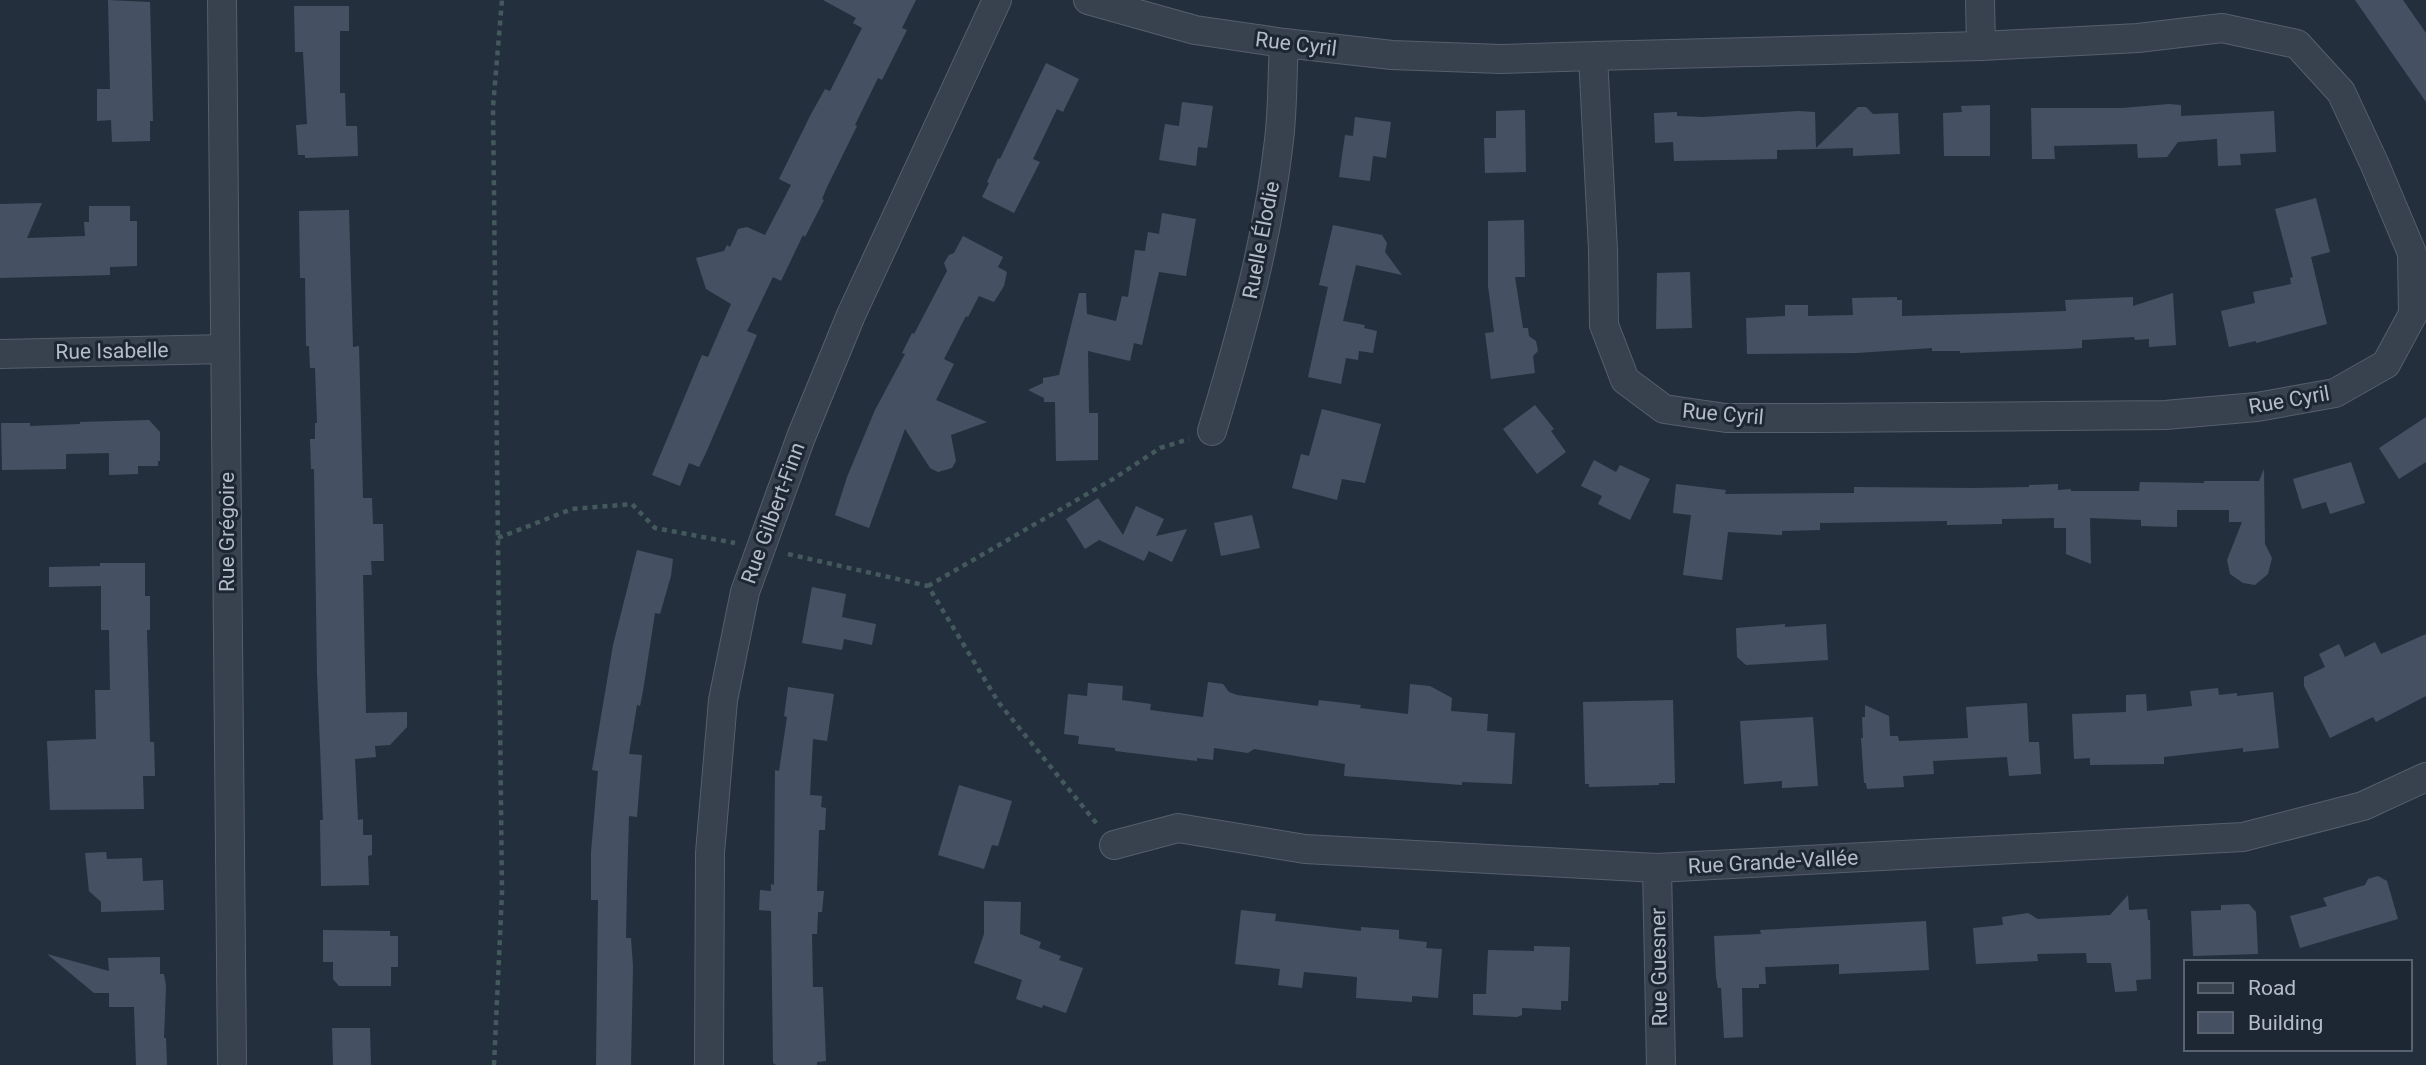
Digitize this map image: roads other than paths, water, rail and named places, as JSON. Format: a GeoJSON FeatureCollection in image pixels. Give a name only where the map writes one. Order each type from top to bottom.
{"type":"FeatureCollection","features":[{"type":"Feature","properties":{"kind":"street","name":"Rue Grégoire"},"geometry":{"type":"LineString","coordinates":[[222,0],[232,1065]]}},
{"type":"Feature","properties":{"kind":"street","name":"Rue Gilbert-Finn"},"geometry":{"type":"LineString","coordinates":[[709,1065],[710,853],[723,700],[745,592],[800,437],[851,315],[997,0]]}},
{"type":"Feature","properties":{"kind":"street","name":"Rue Cyril"},"geometry":{"type":"LineString","coordinates":[[1088,0],[1195,30],[1284,43],[1392,55],[1501,59],[1593,56],[1981,46],[2138,38],[2222,28],[2297,44],[2341,92],[2412,253],[2413,314],[2386,364],[2335,393],[2256,407],[2165,415],[1726,418],[1664,409],[1625,380],[1604,325],[1593,56]]}},
{"type":"Feature","properties":{"kind":"street"},"geometry":{"type":"LineString","coordinates":[[1980,0],[1981,46]]}},
{"type":"Feature","properties":{"kind":"street","name":"Ruelle Élodie"},"geometry":{"type":"LineString","coordinates":[[1212,431],[1246,317],[1264,237],[1280,138],[1284,43]]}},
{"type":"Feature","properties":{"kind":"street","name":"Rue Isabelle"},"geometry":{"type":"LineString","coordinates":[[0,354],[225,349]]}},
{"type":"Feature","properties":{"kind":"street","name":"Rue Grande-Vallée"},"geometry":{"type":"LineString","coordinates":[[1114,845],[1178,828],[1305,849],[1657,868],[2244,837],[2363,806],[2426,777]]}},
{"type":"Feature","properties":{"kind":"street","name":"Rue Guesner"},"geometry":{"type":"LineString","coordinates":[[1657,868],[1661,1065]]}}]}
